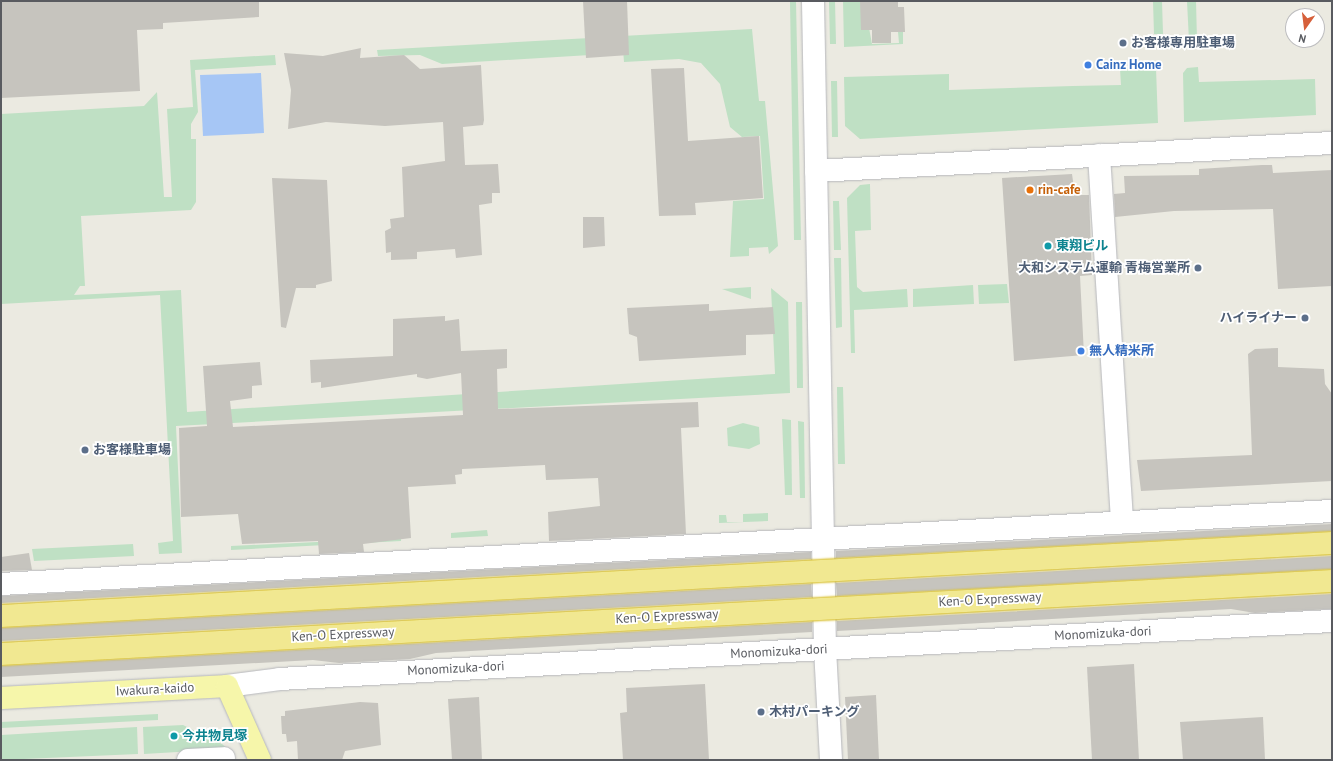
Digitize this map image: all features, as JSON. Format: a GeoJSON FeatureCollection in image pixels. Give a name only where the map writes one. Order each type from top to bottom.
{"type":"FeatureCollection","features":[{"type":"Feature","properties":{"kind":"highway"},"geometry":{"type":"LineString","coordinates":[[1,616],[1332,543]]}},
{"type":"Feature","properties":{"kind":"highway","name":"Ken-O Expressway"},"geometry":{"type":"LineString","coordinates":[[1,654],[1332,581]]}},
{"type":"Feature","properties":{"kind":"main road","name":"Iwakura-kaido"},"geometry":{"type":"LineString","coordinates":[[1,698],[227,686]]}},
{"type":"Feature","properties":{"kind":"main road"},"geometry":{"type":"LineString","coordinates":[[227,686],[260,760]]}},
{"type":"Feature","properties":{"kind":"street"},"geometry":{"type":"LineString","coordinates":[[812,1],[825,649],[831,760]]}},
{"type":"Feature","properties":{"kind":"street"},"geometry":{"type":"LineString","coordinates":[[816,171],[1332,142]]}},
{"type":"Feature","properties":{"kind":"street"},"geometry":{"type":"LineString","coordinates":[[1099,155],[1122,522]]}},
{"type":"Feature","properties":{"kind":"street"},"geometry":{"type":"LineString","coordinates":[[1,584],[1332,511]]}},
{"type":"Feature","properties":{"kind":"street","name":"Monomizuka-dori"},"geometry":{"type":"LineString","coordinates":[[227,686],[280,679],[1332,621]]}},
{"type":"Feature","properties":{"kind":"street"},"geometry":{"type":"LineString","coordinates":[[188,760],[224,758]]}},
{"type":"Feature","properties":{"kind":"green space"},"geometry":{"type":"Polygon","coordinates":[[[829,1],[835,1],[836,44],[830,44],[829,1]]]}},
{"type":"Feature","properties":{"kind":"green space"},"geometry":{"type":"Polygon","coordinates":[[[843,1],[864,1],[872,44],[899,43],[898,32],[903,32],[903,44],[844,47],[843,1]]]}},
{"type":"Feature","properties":{"kind":"green space"},"geometry":{"type":"Polygon","coordinates":[[[1153,1],[1162,1],[1163,34],[1154,34],[1153,1]]]}},
{"type":"Feature","properties":{"kind":"green space"},"geometry":{"type":"Polygon","coordinates":[[[1187,1],[1196,1],[1197,41],[1189,41],[1187,1]]]}},
{"type":"Feature","properties":{"kind":"green space"},"geometry":{"type":"Polygon","coordinates":[[[790,2],[796,2],[801,240],[794,240],[790,2]]]}},
{"type":"Feature","properties":{"kind":"green space"},"geometry":{"type":"Polygon","coordinates":[[[752,29],[759,101],[765,101],[778,246],[769,254],[768,247],[749,248],[749,256],[730,257],[733,201],[764,199],[760,136],[742,137],[730,127],[720,84],[701,63],[679,59],[624,62],[622,36],[752,29]]]}},
{"type":"Feature","properties":{"kind":"green space"},"geometry":{"type":"Polygon","coordinates":[[[590,38],[590,55],[442,64],[420,55],[378,56],[377,50],[590,38]]]}},
{"type":"Feature","properties":{"kind":"green space"},"geometry":{"type":"Polygon","coordinates":[[[275,55],[276,65],[195,70],[198,112],[191,124],[191,139],[196,139],[196,202],[191,210],[81,216],[85,286],[80,286],[74,295],[181,290],[187,412],[775,374],[771,288],[788,302],[790,393],[176,426],[182,553],[159,554],[158,543],[173,541],[160,295],[1,304],[1,114],[144,106],[157,92],[164,197],[172,197],[167,109],[193,107],[190,60],[275,55]]]}},
{"type":"Feature","properties":{"kind":"green space"},"geometry":{"type":"Polygon","coordinates":[[[1198,67],[1199,82],[1315,79],[1316,115],[1184,122],[1183,73],[1187,68],[1198,67]]]}},
{"type":"Feature","properties":{"kind":"green space"},"geometry":{"type":"Polygon","coordinates":[[[1156,68],[1158,123],[860,139],[845,126],[844,77],[949,74],[949,90],[1121,85],[1120,69],[1156,68]]]}},
{"type":"Feature","properties":{"kind":"green space"},"geometry":{"type":"Polygon","coordinates":[[[831,81],[837,81],[838,137],[832,137],[831,81]]]}},
{"type":"Feature","properties":{"kind":"green space"},"geometry":{"type":"Polygon","coordinates":[[[870,184],[871,230],[855,231],[857,287],[863,292],[907,289],[908,307],[854,310],[855,353],[851,353],[847,198],[860,185],[870,184]]]}},
{"type":"Feature","properties":{"kind":"green space"},"geometry":{"type":"Polygon","coordinates":[[[833,201],[839,201],[841,250],[834,250],[833,201]]]}},
{"type":"Feature","properties":{"kind":"green space"},"geometry":{"type":"Polygon","coordinates":[[[834,258],[841,258],[842,327],[836,328],[834,258]]]}},
{"type":"Feature","properties":{"kind":"green space"},"geometry":{"type":"Polygon","coordinates":[[[1007,284],[1009,303],[979,304],[978,285],[1007,284]]]}},
{"type":"Feature","properties":{"kind":"green space"},"geometry":{"type":"Polygon","coordinates":[[[973,285],[974,304],[913,307],[913,289],[973,285]]]}},
{"type":"Feature","properties":{"kind":"green space"},"geometry":{"type":"Polygon","coordinates":[[[751,287],[751,299],[722,289],[751,287]]]}},
{"type":"Feature","properties":{"kind":"green space"},"geometry":{"type":"Polygon","coordinates":[[[796,302],[802,302],[803,388],[797,388],[796,302]]]}},
{"type":"Feature","properties":{"kind":"green space"},"geometry":{"type":"Polygon","coordinates":[[[837,387],[843,387],[845,464],[838,464],[837,387]]]}},
{"type":"Feature","properties":{"kind":"green space"},"geometry":{"type":"Polygon","coordinates":[[[782,419],[791,420],[792,495],[785,495],[782,419]]]}},
{"type":"Feature","properties":{"kind":"green space"},"geometry":{"type":"Polygon","coordinates":[[[798,421],[804,422],[805,498],[800,498],[798,421]]]}},
{"type":"Feature","properties":{"kind":"green space"},"geometry":{"type":"Polygon","coordinates":[[[743,423],[759,427],[760,444],[749,449],[728,446],[727,428],[743,423]]]}},
{"type":"Feature","properties":{"kind":"green space"},"geometry":{"type":"Polygon","coordinates":[[[768,513],[768,521],[719,523],[719,515],[726,515],[727,522],[743,522],[743,514],[768,513]]]}},
{"type":"Feature","properties":{"kind":"green space"},"geometry":{"type":"Polygon","coordinates":[[[487,530],[488,536],[451,538],[451,533],[487,530]]]}},
{"type":"Feature","properties":{"kind":"green space"},"geometry":{"type":"Polygon","coordinates":[[[401,538],[401,541],[231,550],[231,546],[401,538]]]}},
{"type":"Feature","properties":{"kind":"green space"},"geometry":{"type":"Polygon","coordinates":[[[133,544],[134,556],[34,561],[32,549],[133,544]]]}},
{"type":"Feature","properties":{"kind":"green space"},"geometry":{"type":"Polygon","coordinates":[[[158,714],[158,720],[1,728],[1,722],[158,714]]]}},
{"type":"Feature","properties":{"kind":"green space","name":"今井物見塚"},"geometry":{"type":"Polygon","coordinates":[[[183,725],[222,744],[228,749],[144,754],[143,727],[183,725]]]}},
{"type":"Feature","properties":{"kind":"green space"},"geometry":{"type":"Polygon","coordinates":[[[137,727],[138,754],[1,760],[1,735],[137,727]]]}},
{"type":"Feature","properties":{"kind":"water"},"geometry":{"type":"Polygon","coordinates":[[[261,73],[264,133],[203,136],[200,75],[261,73]]]}},
{"type":"Feature","properties":{"kind":"building"},"geometry":{"type":"Polygon","coordinates":[[[1,1],[259,1],[259,17],[163,23],[163,29],[137,30],[140,91],[1,98],[1,1]]]}},
{"type":"Feature","properties":{"kind":"building"},"geometry":{"type":"Polygon","coordinates":[[[583,1],[627,1],[629,55],[586,58],[583,1]]]}},
{"type":"Feature","properties":{"kind":"building"},"geometry":{"type":"Polygon","coordinates":[[[860,1],[898,1],[898,7],[904,7],[905,32],[891,32],[891,43],[872,43],[872,30],[861,30],[860,1]]]}},
{"type":"Feature","properties":{"kind":"building"},"geometry":{"type":"Polygon","coordinates":[[[361,48],[360,58],[404,55],[420,69],[481,65],[484,120],[483,125],[463,127],[465,165],[498,164],[500,193],[492,193],[492,203],[479,205],[482,255],[456,258],[455,249],[417,252],[417,259],[391,260],[391,252],[386,253],[385,231],[391,228],[390,219],[404,217],[402,167],[445,161],[443,122],[385,126],[326,122],[288,129],[291,90],[284,53],[323,56],[361,48]]]}},
{"type":"Feature","properties":{"kind":"building"},"geometry":{"type":"Polygon","coordinates":[[[684,68],[688,141],[759,136],[763,198],[695,203],[696,215],[659,216],[651,69],[684,68]]]}},
{"type":"Feature","properties":{"kind":"building"},"geometry":{"type":"Polygon","coordinates":[[[1272,165],[1273,173],[1332,170],[1332,286],[1278,289],[1273,209],[1174,211],[1115,217],[1114,194],[1125,193],[1124,176],[1199,175],[1199,169],[1272,165]]]}},
{"type":"Feature","properties":{"kind":"building"},"geometry":{"type":"Polygon","coordinates":[[[1072,174],[1075,195],[1089,195],[1092,275],[1080,276],[1084,355],[1014,361],[1002,178],[1072,174]]]}},
{"type":"Feature","properties":{"kind":"building"},"geometry":{"type":"Polygon","coordinates":[[[272,178],[327,180],[332,281],[316,285],[316,288],[296,288],[286,328],[281,327],[272,178]]]}},
{"type":"Feature","properties":{"kind":"building"},"geometry":{"type":"Polygon","coordinates":[[[583,217],[604,217],[605,246],[583,248],[583,217]]]}},
{"type":"Feature","properties":{"kind":"building"},"geometry":{"type":"Polygon","coordinates":[[[709,304],[709,311],[773,307],[775,334],[746,335],[746,355],[639,361],[637,337],[629,334],[627,308],[709,304]]]}},
{"type":"Feature","properties":{"kind":"building"},"geometry":{"type":"Polygon","coordinates":[[[445,316],[445,321],[459,319],[461,351],[507,349],[507,368],[497,369],[498,409],[698,402],[699,427],[681,428],[686,534],[549,541],[548,512],[600,506],[598,478],[546,480],[545,465],[462,469],[462,474],[455,475],[456,484],[408,487],[411,538],[363,544],[364,552],[319,554],[318,541],[242,544],[238,514],[181,517],[179,428],[207,426],[203,366],[260,362],[262,385],[252,386],[252,398],[230,401],[233,427],[463,415],[461,373],[427,379],[417,377],[417,374],[321,388],[321,382],[311,383],[310,360],[393,356],[393,319],[445,316]]]}},
{"type":"Feature","properties":{"kind":"building"},"geometry":{"type":"Polygon","coordinates":[[[1278,348],[1278,367],[1324,369],[1325,384],[1332,394],[1332,481],[1141,491],[1137,460],[1252,455],[1248,354],[1255,349],[1278,348]]]}},
{"type":"Feature","properties":{"kind":"building"},"geometry":{"type":"Polygon","coordinates":[[[1332,524],[1332,531],[836,558],[836,551],[1332,524]]]}},
{"type":"Feature","properties":{"kind":"building"},"geometry":{"type":"Polygon","coordinates":[[[811,552],[811,559],[1,603],[1,596],[811,552]]]}},
{"type":"Feature","properties":{"kind":"building"},"geometry":{"type":"Polygon","coordinates":[[[29,553],[32,570],[1,571],[1,557],[29,553]]]}},
{"type":"Feature","properties":{"kind":"building"},"geometry":{"type":"Polygon","coordinates":[[[1332,556],[1332,569],[837,596],[836,583],[1332,556]]]}},
{"type":"Feature","properties":{"kind":"building"},"geometry":{"type":"Polygon","coordinates":[[[811,584],[812,597],[1,641],[1,628],[811,584]]]}},
{"type":"Feature","properties":{"kind":"building"},"geometry":{"type":"Polygon","coordinates":[[[1332,594],[1332,609],[1255,613],[1231,609],[837,631],[837,621],[1332,594]]]}},
{"type":"Feature","properties":{"kind":"building"},"geometry":{"type":"Polygon","coordinates":[[[812,622],[812,632],[436,653],[410,659],[339,663],[313,660],[1,677],[1,666],[812,622]]]}},
{"type":"Feature","properties":{"kind":"building"},"geometry":{"type":"Polygon","coordinates":[[[1134,664],[1139,760],[1092,760],[1087,667],[1134,664]]]}},
{"type":"Feature","properties":{"kind":"building"},"geometry":{"type":"Polygon","coordinates":[[[705,684],[709,760],[623,760],[620,713],[627,712],[626,688],[705,684]]]}},
{"type":"Feature","properties":{"kind":"building"},"geometry":{"type":"Polygon","coordinates":[[[876,695],[879,760],[848,760],[845,697],[876,695]]]}},
{"type":"Feature","properties":{"kind":"building"},"geometry":{"type":"Polygon","coordinates":[[[479,697],[482,760],[452,760],[448,699],[479,697]]]}},
{"type":"Feature","properties":{"kind":"building"},"geometry":{"type":"Polygon","coordinates":[[[360,702],[378,703],[381,745],[345,751],[342,760],[298,760],[297,741],[287,742],[286,734],[282,734],[281,716],[285,716],[285,711],[360,702]]]}},
{"type":"Feature","properties":{"kind":"building"},"geometry":{"type":"Polygon","coordinates":[[[1263,717],[1265,760],[1183,760],[1180,722],[1263,717]]]}},
{"type":"Feature","properties":{"kind":"place","name":"お客様専用駐車場"},"geometry":{"type":"Point","coordinates":[1123,43]}},
{"type":"Feature","properties":{"kind":"place","name":"Cainz Home"},"geometry":{"type":"Point","coordinates":[1088,65]}},
{"type":"Feature","properties":{"kind":"place","name":"rin-cafe"},"geometry":{"type":"Point","coordinates":[1030,190]}},
{"type":"Feature","properties":{"kind":"place","name":"東翔ビル"},"geometry":{"type":"Point","coordinates":[1048,246]}},
{"type":"Feature","properties":{"kind":"place","name":"大和システム運輸 青梅営業所"},"geometry":{"type":"Point","coordinates":[1198,268]}},
{"type":"Feature","properties":{"kind":"place","name":"ハイライナー"},"geometry":{"type":"Point","coordinates":[1305,318]}},
{"type":"Feature","properties":{"kind":"place","name":"無人精米所"},"geometry":{"type":"Point","coordinates":[1081,351]}},
{"type":"Feature","properties":{"kind":"place","name":"お客様駐車場"},"geometry":{"type":"Point","coordinates":[85,450]}},
{"type":"Feature","properties":{"kind":"place","name":"木村パーキング"},"geometry":{"type":"Point","coordinates":[761,712]}},
{"type":"Feature","properties":{"kind":"place","name":"今井物見塚"},"geometry":{"type":"Point","coordinates":[174,736]}}]}
